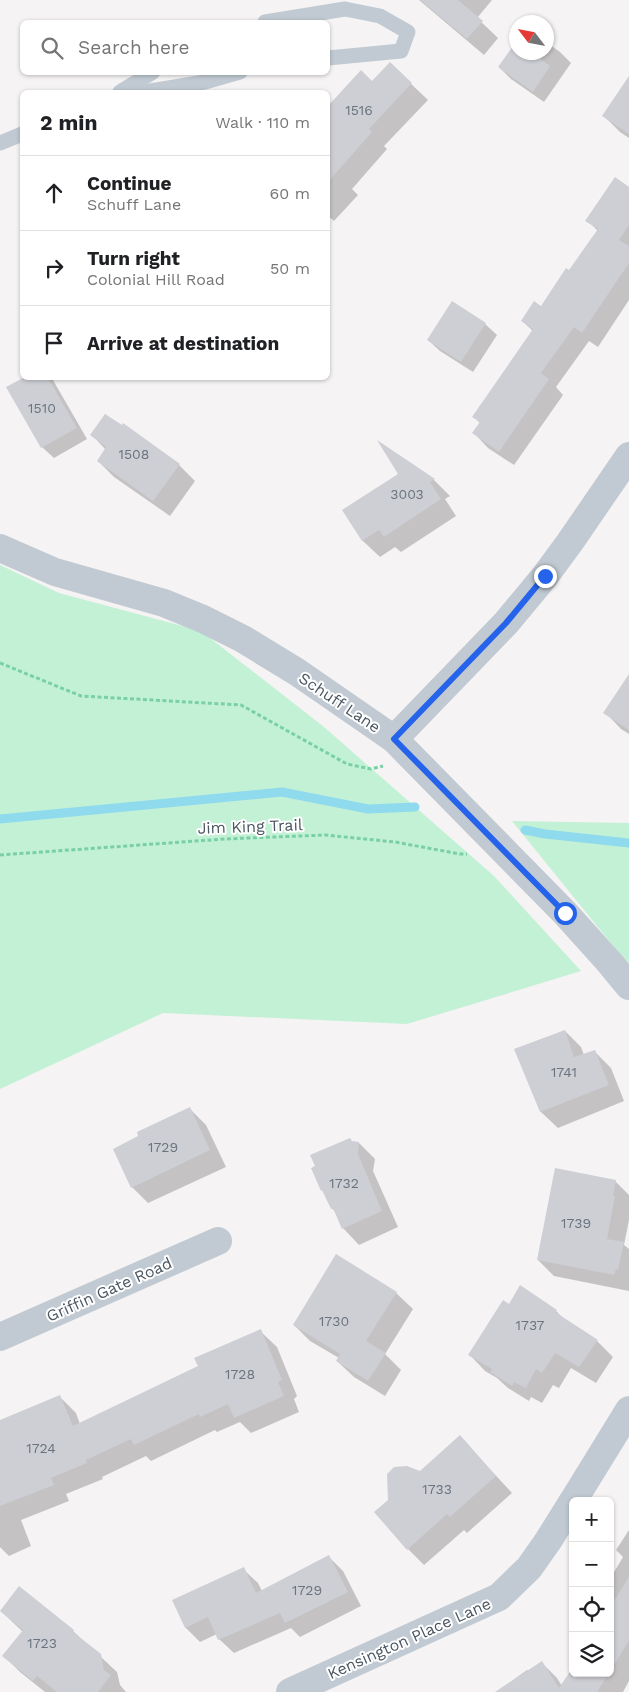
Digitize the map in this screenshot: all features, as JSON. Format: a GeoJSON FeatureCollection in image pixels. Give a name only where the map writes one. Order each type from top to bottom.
{"type":"FeatureCollection","features":[{"type":"Feature","properties":{"kind":"street"},"geometry":{"type":"LineString","coordinates":[[400,745],[506,623],[565,549],[629,456]]}},
{"type":"Feature","properties":{"kind":"street","name":"Schuff Lane"},"geometry":{"type":"LineString","coordinates":[[0,548],[55,572],[164,603],[203,619],[297,672],[400,745],[565,913],[629,986]]}},
{"type":"Feature","properties":{"kind":"street","name":"Griffin Gate Road"},"geometry":{"type":"LineString","coordinates":[[0,1337],[218,1241]]}},
{"type":"Feature","properties":{"kind":"street","name":"Kensington Place Lane"},"geometry":{"type":"LineString","coordinates":[[575,1497],[629,1410]]}},
{"type":"Feature","properties":{"kind":"street","name":"Kensington Place Lane"},"geometry":{"type":"LineString","coordinates":[[290,1692],[499,1597],[529,1568],[569,1507]]}},
{"type":"Feature","properties":{"kind":"lane"},"geometry":{"type":"LineString","coordinates":[[277,20],[345,9],[380,16],[408,32],[401,51],[330,58]]}},
{"type":"Feature","properties":{"kind":"lane"},"geometry":{"type":"LineString","coordinates":[[123,90],[148,75]]}},
{"type":"Feature","properties":{"kind":"lane"},"geometry":{"type":"LineString","coordinates":[[156,90],[205,82],[230,75]]}},
{"type":"Feature","properties":{"kind":"lane"},"geometry":{"type":"LineString","coordinates":[[0,142],[20,135]]}},
{"type":"Feature","properties":{"kind":"path"},"geometry":{"type":"LineString","coordinates":[[0,662],[81,696],[241,706],[347,764],[371,769],[395,763],[400,745]]}},
{"type":"Feature","properties":{"kind":"path","name":"Jim King Trail"},"geometry":{"type":"LineString","coordinates":[[0,854],[215,839],[325,835],[395,842],[460,854],[482,853],[495,841]]}},
{"type":"Feature","properties":{"kind":"green space"},"geometry":{"type":"Polygon","coordinates":[[[0,565],[59,593],[201,631],[324,727],[494,876],[581,971],[407,1024],[163,1013],[0,1089],[0,565]]]}},
{"type":"Feature","properties":{"kind":"green space"},"geometry":{"type":"Polygon","coordinates":[[[512,821],[629,823],[629,963],[623,958],[512,821]]]}},
{"type":"Feature","properties":{"kind":"building"},"geometry":{"type":"Polygon","coordinates":[[[420,0],[458,0],[483,21],[467,39],[420,0]]]}},
{"type":"Feature","properties":{"kind":"building"},"geometry":{"type":"Polygon","coordinates":[[[509,52],[509,60],[542,60],[550,66],[533,92],[498,67],[509,52]]]}},
{"type":"Feature","properties":{"kind":"building"},"geometry":{"type":"Polygon","coordinates":[[[390,62],[412,83],[369,129],[372,132],[330,180],[330,104],[361,70],[372,81],[390,62]]]}},
{"type":"Feature","properties":{"kind":"building"},"geometry":{"type":"Polygon","coordinates":[[[629,76],[629,134],[602,116],[629,76]]]}},
{"type":"Feature","properties":{"kind":"building"},"geometry":{"type":"Polygon","coordinates":[[[615,177],[629,187],[629,225],[619,240],[629,246],[629,263],[582,333],[574,327],[541,373],[549,379],[499,452],[472,433],[480,422],[472,417],[533,329],[521,321],[534,301],[541,306],[566,268],[569,270],[598,229],[585,221],[615,177]]]}},
{"type":"Feature","properties":{"kind":"building"},"geometry":{"type":"Polygon","coordinates":[[[452,301],[486,323],[461,362],[427,340],[452,301]]]}},
{"type":"Feature","properties":{"kind":"building"},"geometry":{"type":"Polygon","coordinates":[[[20,380],[49,380],[77,428],[41,448],[6,387],[20,380]]]}},
{"type":"Feature","properties":{"kind":"building"},"geometry":{"type":"Polygon","coordinates":[[[105,414],[122,425],[123,423],[180,464],[153,501],[97,461],[106,447],[90,435],[105,414]]]}},
{"type":"Feature","properties":{"kind":"building"},"geometry":{"type":"Polygon","coordinates":[[[377,440],[435,479],[430,482],[441,499],[384,537],[379,530],[362,541],[342,510],[398,474],[377,440]]]}},
{"type":"Feature","properties":{"kind":"building"},"geometry":{"type":"Polygon","coordinates":[[[629,674],[629,730],[603,713],[629,674]]]}},
{"type":"Feature","properties":{"kind":"building"},"geometry":{"type":"Polygon","coordinates":[[[565,1030],[574,1057],[595,1050],[609,1085],[540,1112],[514,1049],[565,1030]]]}},
{"type":"Feature","properties":{"kind":"building"},"geometry":{"type":"Polygon","coordinates":[[[190,1107],[210,1150],[131,1188],[113,1149],[138,1136],[137,1132],[190,1107]]]}},
{"type":"Feature","properties":{"kind":"building"},"geometry":{"type":"Polygon","coordinates":[[[350,1138],[352,1141],[359,1142],[358,1154],[382,1211],[342,1229],[333,1208],[331,1209],[321,1191],[311,1168],[315,1166],[310,1155],[350,1138]]]}},
{"type":"Feature","properties":{"kind":"building"},"geometry":{"type":"Polygon","coordinates":[[[555,1168],[616,1180],[607,1239],[624,1242],[618,1270],[616,1269],[614,1275],[537,1260],[555,1168]]]}},
{"type":"Feature","properties":{"kind":"building"},"geometry":{"type":"Polygon","coordinates":[[[336,1254],[397,1292],[366,1341],[386,1353],[368,1381],[336,1361],[340,1354],[293,1325],[336,1254]]]}},
{"type":"Feature","properties":{"kind":"building"},"geometry":{"type":"Polygon","coordinates":[[[520,1285],[557,1310],[555,1312],[598,1340],[579,1367],[555,1353],[542,1373],[536,1369],[526,1388],[514,1382],[512,1386],[490,1372],[492,1369],[468,1355],[503,1300],[509,1304],[520,1285]]]}},
{"type":"Feature","properties":{"kind":"building"},"geometry":{"type":"Polygon","coordinates":[[[261,1329],[282,1380],[278,1382],[284,1396],[234,1418],[228,1404],[200,1417],[199,1414],[134,1445],[131,1439],[86,1460],[87,1463],[51,1478],[54,1485],[0,1506],[0,1420],[60,1395],[73,1426],[198,1366],[194,1358],[261,1329]]]}},
{"type":"Feature","properties":{"kind":"building"},"geometry":{"type":"Polygon","coordinates":[[[460,1435],[496,1476],[450,1517],[447,1514],[407,1550],[374,1512],[388,1500],[387,1474],[394,1467],[407,1466],[420,1471],[460,1435]]]}},
{"type":"Feature","properties":{"kind":"building"},"geometry":{"type":"Polygon","coordinates":[[[329,1555],[348,1592],[285,1623],[280,1613],[218,1640],[208,1617],[185,1628],[172,1600],[244,1567],[256,1593],[329,1555]]]}},
{"type":"Feature","properties":{"kind":"building"},"geometry":{"type":"Polygon","coordinates":[[[629,1577],[629,1641],[614,1665],[614,1632],[614,1601],[629,1577]]]}},
{"type":"Feature","properties":{"kind":"building"},"geometry":{"type":"Polygon","coordinates":[[[19,1586],[101,1654],[104,1670],[111,1675],[98,1692],[57,1692],[37,1676],[33,1681],[2,1656],[23,1630],[0,1611],[19,1586]]]}},
{"type":"Feature","properties":{"kind":"building"},"geometry":{"type":"Polygon","coordinates":[[[542,1661],[559,1688],[569,1673],[569,1677],[606,1677],[597,1692],[495,1692],[542,1661]]]}},
{"type":"Feature","properties":{"kind":"waterway"},"geometry":{"type":"LineString","coordinates":[[0,819],[282,792],[368,809],[415,807]]}},
{"type":"Feature","properties":{"kind":"waterway"},"geometry":{"type":"LineString","coordinates":[[525,830],[629,843]]}},
{"type":"Feature","properties":{"kind":"route"},"geometry":{"type":"LineString","coordinates":[[545,576],[506,623],[394,739],[565,913]]}}]}
